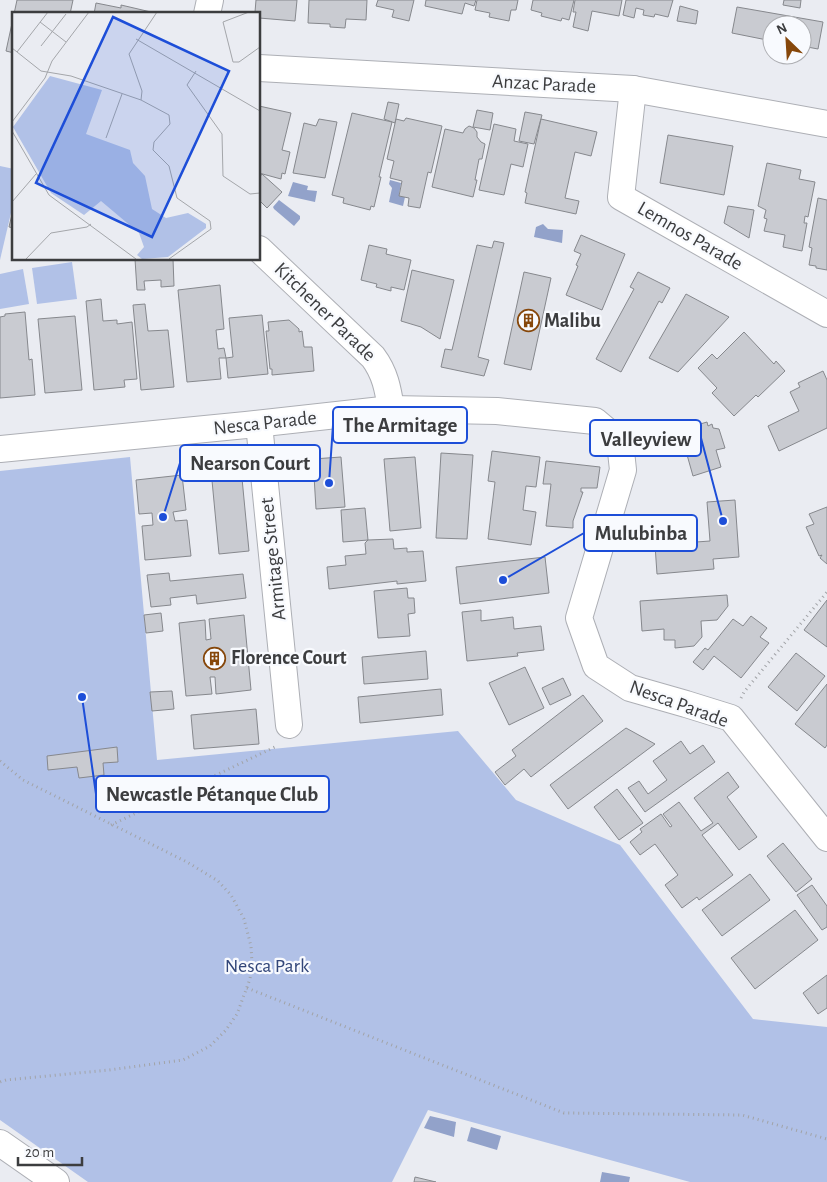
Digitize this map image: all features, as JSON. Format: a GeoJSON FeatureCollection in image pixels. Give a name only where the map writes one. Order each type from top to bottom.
{"type":"FeatureCollection","features":[{"type":"Feature","properties":{"kind":"street","name":"Anzac Parade"},"geometry":{"type":"LineString","coordinates":[[260,68],[633,89],[827,124]]}},
{"type":"Feature","properties":{"kind":"street","name":"Lemnos Parade"},"geometry":{"type":"LineString","coordinates":[[633,89],[621,197],[827,314]]}},
{"type":"Feature","properties":{"kind":"street","name":"Kitchener Parade"},"geometry":{"type":"LineString","coordinates":[[260,250],[372,356],[384,376],[391,409]]}},
{"type":"Feature","properties":{"kind":"street","name":"Nesca Parade"},"geometry":{"type":"LineString","coordinates":[[0,449],[391,409],[497,411],[595,421],[620,442],[623,470],[578,618],[596,666],[630,688],[731,718],[827,838]]}},
{"type":"Feature","properties":{"kind":"street","name":"Armitage Street"},"geometry":{"type":"LineString","coordinates":[[259,424],[283,735]]}},
{"type":"Feature","properties":{"kind":"street"},"geometry":{"type":"LineString","coordinates":[[0,1143],[56,1182]]}},
{"type":"Feature","properties":{"kind":"path"},"geometry":{"type":"LineString","coordinates":[[744,692],[827,592]]}},
{"type":"Feature","properties":{"kind":"path"},"geometry":{"type":"LineString","coordinates":[[110,825],[283,735]]}},
{"type":"Feature","properties":{"kind":"path"},"geometry":{"type":"LineString","coordinates":[[0,761],[24,780],[110,825],[187,862],[218,881],[231,895],[244,918],[252,946],[250,978],[237,1014],[226,1030],[210,1046],[183,1060],[0,1082]]}},
{"type":"Feature","properties":{"kind":"path"},"geometry":{"type":"LineString","coordinates":[[247,988],[564,1113],[742,1115],[827,1139]]}},
{"type":"Feature","properties":{"kind":"path"},"geometry":{"type":"LineString","coordinates":[[0,1075],[6,1080]]}},
{"type":"Feature","properties":{"kind":"green space"},"geometry":{"type":"Polygon","coordinates":[[[0,166],[12,169],[12,209],[0,260],[0,166]]]}},
{"type":"Feature","properties":{"kind":"green space"},"geometry":{"type":"Polygon","coordinates":[[[72,262],[77,299],[37,304],[32,268],[72,262]]]}},
{"type":"Feature","properties":{"kind":"green space"},"geometry":{"type":"Polygon","coordinates":[[[23,269],[29,304],[0,309],[0,274],[23,269]]]}},
{"type":"Feature","properties":{"kind":"green space","name":"Nesca Park"},"geometry":{"type":"Polygon","coordinates":[[[130,457],[157,760],[458,731],[516,800],[620,845],[753,1019],[827,1027],[827,1182],[690,1182],[428,1110],[392,1182],[88,1182],[0,1120],[0,471],[130,457]]]}},
{"type":"Feature","properties":{"kind":"shaded area"},"geometry":{"type":"Polygon","coordinates":[[[390,180],[401,183],[399,195],[405,197],[403,206],[389,202],[392,188],[389,184],[390,180]]]}},
{"type":"Feature","properties":{"kind":"shaded area"},"geometry":{"type":"Polygon","coordinates":[[[293,182],[308,186],[307,190],[317,191],[315,202],[288,196],[293,182]]]}},
{"type":"Feature","properties":{"kind":"shaded area"},"geometry":{"type":"Polygon","coordinates":[[[279,200],[300,216],[300,219],[294,226],[274,209],[273,207],[279,200]]]}},
{"type":"Feature","properties":{"kind":"shaded area"},"geometry":{"type":"Polygon","coordinates":[[[543,224],[548,229],[563,230],[562,243],[534,237],[536,227],[543,224]]]}},
{"type":"Feature","properties":{"kind":"shaded area"},"geometry":{"type":"Polygon","coordinates":[[[430,1116],[456,1122],[454,1137],[424,1128],[430,1116]]]}},
{"type":"Feature","properties":{"kind":"shaded area"},"geometry":{"type":"Polygon","coordinates":[[[471,1127],[501,1136],[497,1150],[467,1141],[471,1127]]]}},
{"type":"Feature","properties":{"kind":"shaded area"},"geometry":{"type":"Polygon","coordinates":[[[602,1172],[630,1177],[629,1182],[600,1182],[602,1172]]]}},
{"type":"Feature","properties":{"kind":"building"},"geometry":{"type":"Polygon","coordinates":[[[17,0],[73,0],[70,12],[14,12],[17,0]]]}},
{"type":"Feature","properties":{"kind":"building"},"geometry":{"type":"Polygon","coordinates":[[[256,0],[297,0],[295,21],[260,18],[260,12],[255,12],[256,0]]]}},
{"type":"Feature","properties":{"kind":"building"},"geometry":{"type":"Polygon","coordinates":[[[309,0],[367,0],[366,20],[346,19],[345,28],[330,27],[330,24],[308,23],[309,0]]]}},
{"type":"Feature","properties":{"kind":"building"},"geometry":{"type":"Polygon","coordinates":[[[378,0],[414,0],[409,21],[392,17],[394,10],[376,6],[378,0]]]}},
{"type":"Feature","properties":{"kind":"building"},"geometry":{"type":"Polygon","coordinates":[[[426,0],[476,0],[474,6],[465,3],[462,14],[425,6],[426,0]]]}},
{"type":"Feature","properties":{"kind":"building"},"geometry":{"type":"Polygon","coordinates":[[[477,0],[518,0],[516,10],[511,10],[509,21],[489,17],[490,13],[475,10],[477,0]]]}},
{"type":"Feature","properties":{"kind":"building"},"geometry":{"type":"Polygon","coordinates":[[[533,0],[574,0],[569,20],[562,18],[561,21],[541,16],[542,13],[531,10],[533,0]]]}},
{"type":"Feature","properties":{"kind":"building"},"geometry":{"type":"Polygon","coordinates":[[[575,0],[622,0],[619,16],[592,11],[588,31],[573,27],[576,12],[573,12],[575,0]]]}},
{"type":"Feature","properties":{"kind":"building"},"geometry":{"type":"Polygon","coordinates":[[[626,0],[673,0],[668,17],[655,14],[654,17],[643,15],[644,10],[636,8],[634,18],[623,15],[626,0]]]}},
{"type":"Feature","properties":{"kind":"building"},"geometry":{"type":"Polygon","coordinates":[[[784,0],[801,0],[800,8],[783,5],[784,0]]]}},
{"type":"Feature","properties":{"kind":"building"},"geometry":{"type":"Polygon","coordinates":[[[96,3],[121,8],[121,5],[151,12],[94,12],[96,3]]]}},
{"type":"Feature","properties":{"kind":"building"},"geometry":{"type":"Polygon","coordinates":[[[680,6],[698,11],[696,24],[677,21],[680,6]]]}},
{"type":"Feature","properties":{"kind":"building"},"geometry":{"type":"Polygon","coordinates":[[[737,7],[783,15],[762,15],[762,39],[732,33],[737,7]]]}},
{"type":"Feature","properties":{"kind":"building"},"geometry":{"type":"Polygon","coordinates":[[[812,20],[823,22],[818,49],[812,48],[812,20]]]}},
{"type":"Feature","properties":{"kind":"building"},"geometry":{"type":"Polygon","coordinates":[[[12,23],[12,52],[6,51],[12,23]]]}},
{"type":"Feature","properties":{"kind":"building"},"geometry":{"type":"Polygon","coordinates":[[[388,102],[399,104],[395,123],[384,119],[388,102]]]}},
{"type":"Feature","properties":{"kind":"building"},"geometry":{"type":"Polygon","coordinates":[[[260,106],[291,113],[282,150],[290,152],[285,174],[282,173],[281,179],[260,173],[260,106]]]}},
{"type":"Feature","properties":{"kind":"building"},"geometry":{"type":"Polygon","coordinates":[[[477,110],[493,113],[490,130],[473,127],[477,110]]]}},
{"type":"Feature","properties":{"kind":"building"},"geometry":{"type":"Polygon","coordinates":[[[525,112],[542,115],[534,144],[519,141],[525,112]]]}},
{"type":"Feature","properties":{"kind":"building"},"geometry":{"type":"Polygon","coordinates":[[[352,113],[392,122],[374,207],[371,206],[370,210],[343,203],[344,198],[332,195],[352,113]]]}},
{"type":"Feature","properties":{"kind":"building"},"geometry":{"type":"Polygon","coordinates":[[[406,118],[442,126],[431,173],[428,172],[420,208],[408,206],[409,198],[399,196],[402,181],[390,178],[394,161],[387,159],[396,119],[404,121],[406,118]]]}},
{"type":"Feature","properties":{"kind":"building"},"geometry":{"type":"Polygon","coordinates":[[[319,119],[337,122],[325,178],[293,173],[304,123],[316,126],[319,119]]]}},
{"type":"Feature","properties":{"kind":"building"},"geometry":{"type":"Polygon","coordinates":[[[541,119],[597,132],[591,156],[575,152],[565,198],[579,201],[576,214],[525,203],[527,193],[525,192],[541,119]]]}},
{"type":"Feature","properties":{"kind":"building"},"geometry":{"type":"Polygon","coordinates":[[[494,124],[516,129],[514,141],[528,144],[523,167],[511,164],[504,195],[479,190],[494,124]]]}},
{"type":"Feature","properties":{"kind":"building"},"geometry":{"type":"Polygon","coordinates":[[[469,126],[474,128],[477,132],[477,137],[485,144],[482,159],[479,159],[473,197],[432,187],[445,129],[463,133],[469,126]]]}},
{"type":"Feature","properties":{"kind":"building"},"geometry":{"type":"Polygon","coordinates":[[[668,135],[733,146],[724,195],[660,183],[668,135]]]}},
{"type":"Feature","properties":{"kind":"building"},"geometry":{"type":"Polygon","coordinates":[[[767,163],[801,170],[799,179],[815,182],[808,217],[805,216],[804,223],[807,223],[802,251],[783,247],[785,235],[764,231],[767,219],[764,218],[766,210],[758,206],[767,163]]]}},
{"type":"Feature","properties":{"kind":"building"},"geometry":{"type":"Polygon","coordinates":[[[262,174],[282,192],[267,208],[260,201],[260,177],[262,174]]]}},
{"type":"Feature","properties":{"kind":"building"},"geometry":{"type":"Polygon","coordinates":[[[818,198],[827,200],[827,270],[809,265],[812,248],[809,247],[818,198]]]}},
{"type":"Feature","properties":{"kind":"building"},"geometry":{"type":"Polygon","coordinates":[[[728,206],[754,210],[749,238],[724,223],[728,206]]]}},
{"type":"Feature","properties":{"kind":"building"},"geometry":{"type":"Polygon","coordinates":[[[12,214],[12,228],[9,227],[12,214]]]}},
{"type":"Feature","properties":{"kind":"building"},"geometry":{"type":"Polygon","coordinates":[[[581,235],[625,254],[602,310],[566,295],[581,254],[574,251],[581,235]]]}},
{"type":"Feature","properties":{"kind":"building"},"geometry":{"type":"Polygon","coordinates":[[[494,241],[504,243],[478,357],[489,360],[484,376],[441,367],[445,349],[452,350],[477,245],[492,248],[494,241]]]}},
{"type":"Feature","properties":{"kind":"building"},"geometry":{"type":"Polygon","coordinates":[[[369,245],[387,249],[386,254],[411,260],[404,290],[391,287],[391,291],[376,287],[377,284],[361,280],[369,245]]]}},
{"type":"Feature","properties":{"kind":"building"},"geometry":{"type":"Polygon","coordinates":[[[135,260],[173,260],[174,286],[161,287],[161,280],[144,281],[145,290],[137,290],[135,260]]]}},
{"type":"Feature","properties":{"kind":"building"},"geometry":{"type":"Polygon","coordinates":[[[412,270],[454,280],[440,339],[421,327],[401,321],[412,270]]]}},
{"type":"Feature","properties":{"kind":"building","name":"Malibu"},"geometry":{"type":"Polygon","coordinates":[[[524,272],[551,278],[531,370],[504,364],[524,272]]]}},
{"type":"Feature","properties":{"kind":"building"},"geometry":{"type":"Polygon","coordinates":[[[638,272],[670,288],[662,303],[659,301],[621,372],[596,359],[634,289],[630,287],[638,272]]]}},
{"type":"Feature","properties":{"kind":"building"},"geometry":{"type":"Polygon","coordinates":[[[220,285],[224,329],[216,330],[218,349],[224,348],[226,358],[219,358],[221,379],[187,382],[178,290],[220,285]]]}},
{"type":"Feature","properties":{"kind":"building"},"geometry":{"type":"Polygon","coordinates":[[[686,294],[729,317],[678,372],[649,358],[686,294]]]}},
{"type":"Feature","properties":{"kind":"building"},"geometry":{"type":"Polygon","coordinates":[[[101,299],[103,321],[117,320],[117,324],[132,322],[137,379],[124,380],[125,387],[94,390],[86,301],[101,299]]]}},
{"type":"Feature","properties":{"kind":"building"},"geometry":{"type":"Polygon","coordinates":[[[145,304],[148,331],[168,330],[174,387],[141,390],[133,305],[145,304]]]}},
{"type":"Feature","properties":{"kind":"building"},"geometry":{"type":"Polygon","coordinates":[[[25,312],[29,360],[32,359],[35,395],[0,398],[0,317],[5,316],[5,314],[25,312]]]}},
{"type":"Feature","properties":{"kind":"building"},"geometry":{"type":"Polygon","coordinates":[[[262,315],[268,374],[228,378],[226,358],[233,357],[229,318],[262,315]]]}},
{"type":"Feature","properties":{"kind":"building"},"geometry":{"type":"Polygon","coordinates":[[[75,316],[82,390],[45,393],[38,319],[75,316]]]}},
{"type":"Feature","properties":{"kind":"building"},"geometry":{"type":"Polygon","coordinates":[[[289,320],[299,329],[299,332],[302,331],[304,347],[312,347],[314,371],[272,375],[266,331],[269,331],[268,322],[289,320]]]}},
{"type":"Feature","properties":{"kind":"building"},"geometry":{"type":"Polygon","coordinates":[[[744,332],[774,364],[776,361],[785,371],[758,397],[756,395],[734,416],[712,393],[717,388],[698,368],[712,354],[717,359],[744,332]]]}},
{"type":"Feature","properties":{"kind":"building"},"geometry":{"type":"Polygon","coordinates":[[[823,371],[827,380],[827,428],[779,451],[768,426],[799,411],[790,392],[800,387],[798,383],[823,371]]]}},
{"type":"Feature","properties":{"kind":"building"},"geometry":{"type":"Polygon","coordinates":[[[707,422],[708,426],[712,424],[713,428],[719,429],[725,448],[716,450],[721,467],[693,476],[680,430],[707,422]]]}},
{"type":"Feature","properties":{"kind":"building"},"geometry":{"type":"Polygon","coordinates":[[[492,451],[540,457],[536,487],[526,486],[523,510],[536,512],[531,545],[488,539],[495,482],[488,481],[492,451]]]}},
{"type":"Feature","properties":{"kind":"building"},"geometry":{"type":"Polygon","coordinates":[[[441,453],[473,455],[467,539],[436,538],[441,453]]]}},
{"type":"Feature","properties":{"kind":"building"},"geometry":{"type":"Polygon","coordinates":[[[341,457],[345,507],[316,509],[313,459],[341,457]]]}},
{"type":"Feature","properties":{"kind":"building"},"geometry":{"type":"Polygon","coordinates":[[[415,457],[421,528],[390,531],[384,459],[415,457]]]}},
{"type":"Feature","properties":{"kind":"building"},"geometry":{"type":"Polygon","coordinates":[[[546,461],[600,467],[597,488],[581,488],[581,492],[583,492],[573,521],[573,528],[546,526],[551,484],[543,484],[546,461]]]}},
{"type":"Feature","properties":{"kind":"building"},"geometry":{"type":"Polygon","coordinates":[[[241,468],[249,551],[219,554],[211,470],[241,468]]]}},
{"type":"Feature","properties":{"kind":"building"},"geometry":{"type":"Polygon","coordinates":[[[182,475],[186,510],[173,512],[175,521],[187,520],[191,556],[145,560],[142,526],[153,525],[152,513],[139,514],[136,480],[182,475]]]}},
{"type":"Feature","properties":{"kind":"building"},"geometry":{"type":"Polygon","coordinates":[[[735,500],[739,557],[713,559],[714,569],[657,574],[655,545],[710,541],[707,502],[735,500]]]}},
{"type":"Feature","properties":{"kind":"building"},"geometry":{"type":"Polygon","coordinates":[[[827,507],[827,564],[820,558],[822,555],[819,556],[806,527],[814,524],[809,514],[827,507]]]}},
{"type":"Feature","properties":{"kind":"building"},"geometry":{"type":"Polygon","coordinates":[[[365,508],[368,540],[343,542],[341,510],[365,508]]]}},
{"type":"Feature","properties":{"kind":"building"},"geometry":{"type":"Polygon","coordinates":[[[393,539],[394,549],[407,548],[407,552],[423,551],[426,581],[397,584],[397,581],[329,589],[327,567],[346,565],[345,556],[366,554],[365,543],[368,540],[393,539]]]}},
{"type":"Feature","properties":{"kind":"building"},"geometry":{"type":"Polygon","coordinates":[[[545,557],[549,593],[460,604],[456,567],[545,557]]]}},
{"type":"Feature","properties":{"kind":"building"},"geometry":{"type":"Polygon","coordinates":[[[169,573],[170,581],[243,574],[246,598],[197,604],[196,595],[170,598],[171,605],[151,607],[147,575],[169,573]]]}},
{"type":"Feature","properties":{"kind":"building"},"geometry":{"type":"Polygon","coordinates":[[[407,588],[408,598],[414,598],[415,613],[408,614],[410,636],[378,638],[374,591],[407,588]]]}},
{"type":"Feature","properties":{"kind":"building"},"geometry":{"type":"Polygon","coordinates":[[[727,595],[728,606],[717,620],[701,621],[702,637],[694,646],[675,648],[675,640],[664,640],[664,629],[642,631],[640,601],[727,595]]]}},
{"type":"Feature","properties":{"kind":"building"},"geometry":{"type":"Polygon","coordinates":[[[827,600],[827,647],[804,630],[827,600]]]}},
{"type":"Feature","properties":{"kind":"building"},"geometry":{"type":"Polygon","coordinates":[[[481,610],[481,621],[513,617],[514,629],[541,626],[544,650],[517,653],[518,656],[467,661],[462,612],[481,610]]]}},
{"type":"Feature","properties":{"kind":"building"},"geometry":{"type":"Polygon","coordinates":[[[161,613],[163,631],[146,633],[144,615],[161,613]]]}},
{"type":"Feature","properties":{"kind":"building","name":"Florence Court"},"geometry":{"type":"Polygon","coordinates":[[[244,615],[251,690],[216,694],[215,677],[210,677],[212,694],[186,696],[179,623],[205,620],[206,640],[211,639],[209,619],[244,615]]]}},
{"type":"Feature","properties":{"kind":"building"},"geometry":{"type":"Polygon","coordinates":[[[751,616],[767,628],[760,637],[769,643],[741,678],[714,656],[703,670],[693,662],[705,648],[708,650],[733,619],[743,626],[751,616]]]}},
{"type":"Feature","properties":{"kind":"building"},"geometry":{"type":"Polygon","coordinates":[[[426,651],[428,679],[364,684],[362,657],[426,651]]]}},
{"type":"Feature","properties":{"kind":"building"},"geometry":{"type":"Polygon","coordinates":[[[796,653],[825,676],[797,711],[768,687],[796,653]]]}},
{"type":"Feature","properties":{"kind":"building"},"geometry":{"type":"Polygon","coordinates":[[[525,667],[544,708],[509,725],[489,683],[525,667]]]}},
{"type":"Feature","properties":{"kind":"building"},"geometry":{"type":"Polygon","coordinates":[[[563,678],[571,695],[550,705],[542,688],[563,678]]]}},
{"type":"Feature","properties":{"kind":"building"},"geometry":{"type":"Polygon","coordinates":[[[827,684],[827,745],[825,748],[795,724],[827,684]]]}},
{"type":"Feature","properties":{"kind":"building"},"geometry":{"type":"Polygon","coordinates":[[[441,689],[443,715],[360,723],[358,697],[441,689]]]}},
{"type":"Feature","properties":{"kind":"building"},"geometry":{"type":"Polygon","coordinates":[[[172,691],[174,709],[152,711],[150,692],[172,691]]]}},
{"type":"Feature","properties":{"kind":"building"},"geometry":{"type":"Polygon","coordinates":[[[583,695],[603,721],[531,777],[524,769],[505,785],[495,772],[516,756],[512,750],[583,695]]]}},
{"type":"Feature","properties":{"kind":"building"},"geometry":{"type":"Polygon","coordinates":[[[256,709],[259,744],[194,749],[191,715],[256,709]]]}},
{"type":"Feature","properties":{"kind":"building"},"geometry":{"type":"Polygon","coordinates":[[[626,728],[655,744],[568,809],[550,785],[626,728]]]}},
{"type":"Feature","properties":{"kind":"building"},"geometry":{"type":"Polygon","coordinates":[[[681,741],[690,754],[703,745],[715,762],[645,812],[628,788],[639,781],[648,794],[667,780],[653,761],[681,741]]]}},
{"type":"Feature","properties":{"kind":"building"},"geometry":{"type":"Polygon","coordinates":[[[117,747],[118,762],[103,763],[104,775],[79,778],[77,767],[48,770],[47,756],[117,747]]]}},
{"type":"Feature","properties":{"kind":"building"},"geometry":{"type":"Polygon","coordinates":[[[728,772],[739,787],[727,797],[757,837],[739,850],[718,823],[702,835],[733,875],[699,900],[697,897],[682,908],[665,885],[678,875],[655,844],[640,855],[630,842],[642,832],[640,829],[661,814],[670,827],[672,826],[663,814],[679,802],[701,831],[713,823],[694,798],[728,772]]]}},
{"type":"Feature","properties":{"kind":"building"},"geometry":{"type":"Polygon","coordinates":[[[617,789],[643,823],[619,840],[594,807],[617,789]]]}},
{"type":"Feature","properties":{"kind":"building"},"geometry":{"type":"Polygon","coordinates":[[[783,843],[812,879],[796,892],[767,856],[783,843]]]}},
{"type":"Feature","properties":{"kind":"building"},"geometry":{"type":"Polygon","coordinates":[[[750,874],[770,900],[722,936],[702,910],[750,874]]]}},
{"type":"Feature","properties":{"kind":"building"},"geometry":{"type":"Polygon","coordinates":[[[812,885],[827,906],[827,927],[822,930],[797,895],[812,885]]]}},
{"type":"Feature","properties":{"kind":"building"},"geometry":{"type":"Polygon","coordinates":[[[795,910],[818,940],[755,989],[731,958],[795,910]]]}},
{"type":"Feature","properties":{"kind":"building"},"geometry":{"type":"Polygon","coordinates":[[[827,975],[827,1008],[818,1014],[803,993],[827,975]]]}},
{"type":"Feature","properties":{"kind":"building"},"geometry":{"type":"Polygon","coordinates":[[[415,1177],[436,1182],[414,1182],[415,1177]]]}},
{"type":"Feature","properties":{"kind":"place","name":"Malibu"},"geometry":{"type":"Point","coordinates":[528,321]}},
{"type":"Feature","properties":{"kind":"place","name":"The Armitage"},"geometry":{"type":"Point","coordinates":[329,483]}},
{"type":"Feature","properties":{"kind":"place","name":"Nearson Court"},"geometry":{"type":"Point","coordinates":[163,517]}},
{"type":"Feature","properties":{"kind":"place","name":"Valleyview"},"geometry":{"type":"Point","coordinates":[723,521]}},
{"type":"Feature","properties":{"kind":"place","name":"Mulubinba"},"geometry":{"type":"Point","coordinates":[503,580]}},
{"type":"Feature","properties":{"kind":"place","name":"Florence Court"},"geometry":{"type":"Point","coordinates":[215,658]}},
{"type":"Feature","properties":{"kind":"place","name":"Newcastle Pétanque Club"},"geometry":{"type":"Point","coordinates":[82,697]}}]}
